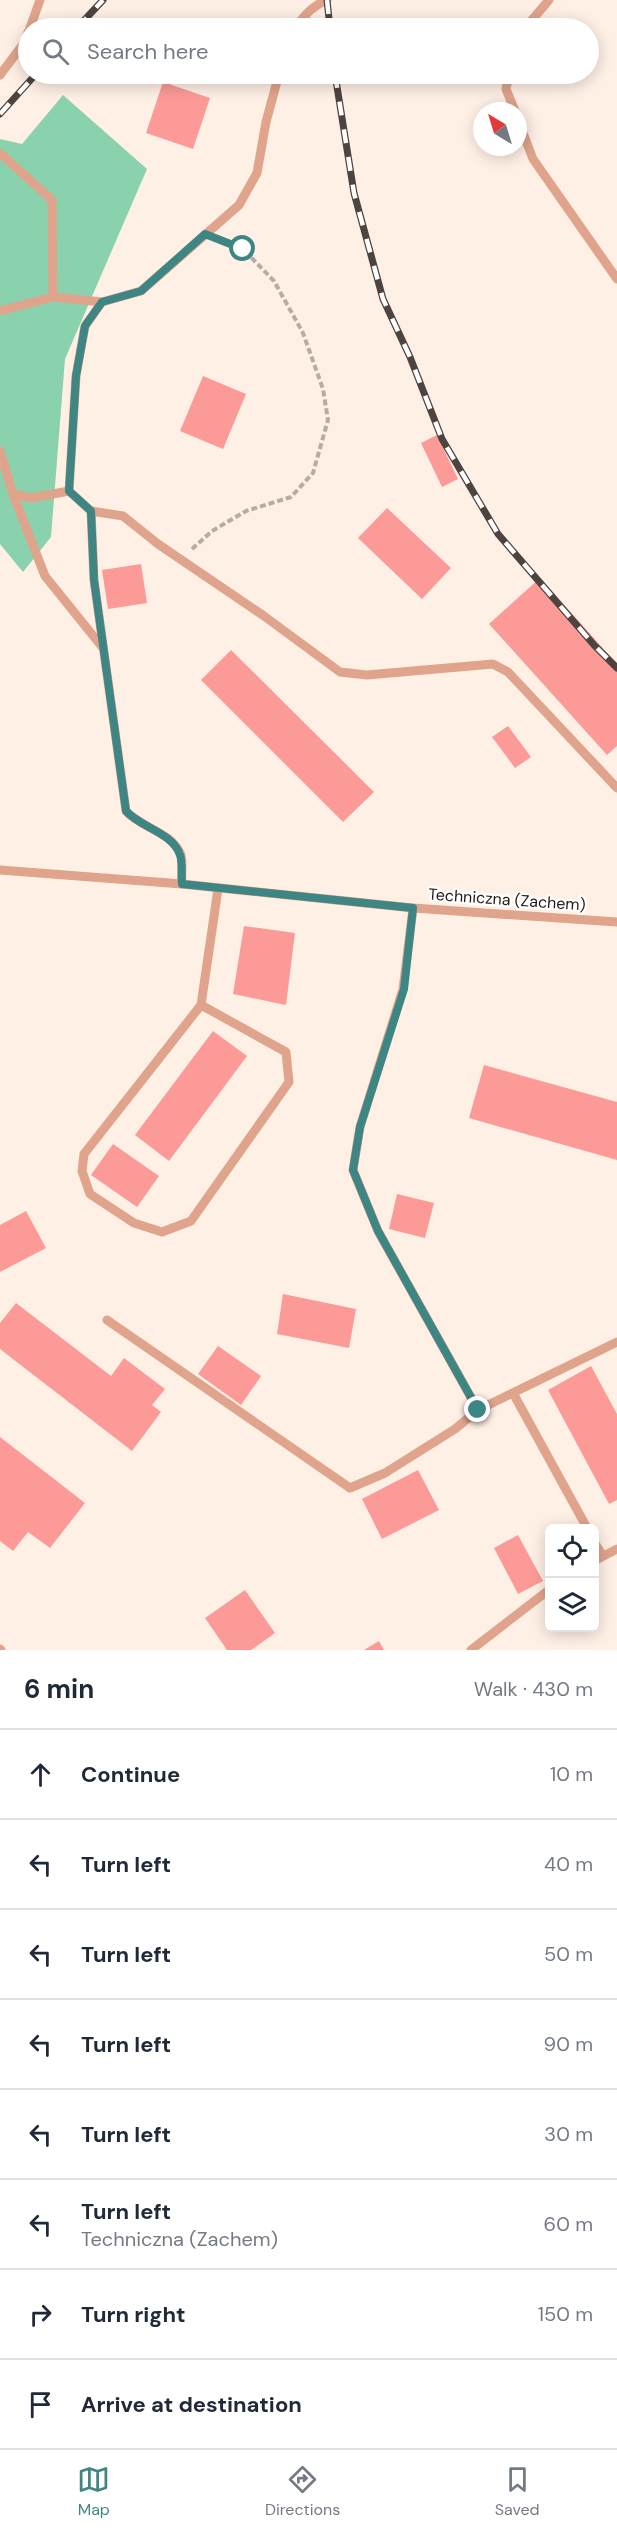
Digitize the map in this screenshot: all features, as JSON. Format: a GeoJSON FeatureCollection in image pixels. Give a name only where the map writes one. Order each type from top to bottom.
{"type":"FeatureCollection","features":[{"type":"Feature","properties":{"kind":"lane"},"geometry":{"type":"LineString","coordinates":[[33,18],[40,0]]}},
{"type":"Feature","properties":{"kind":"lane"},"geometry":{"type":"LineString","coordinates":[[302,18],[318,3],[327,0]]}},
{"type":"Feature","properties":{"kind":"lane"},"geometry":{"type":"LineString","coordinates":[[534,18],[549,0]]}},
{"type":"Feature","properties":{"kind":"lane"},"geometry":{"type":"LineString","coordinates":[[0,75],[18,51]]}},
{"type":"Feature","properties":{"kind":"lane"},"geometry":{"type":"LineString","coordinates":[[0,311],[53,297],[102,302],[141,291],[239,205],[257,173],[266,122],[276,84]]}},
{"type":"Feature","properties":{"kind":"lane"},"geometry":{"type":"LineString","coordinates":[[507,84],[506,89],[511,102]]}},
{"type":"Feature","properties":{"kind":"lane"},"geometry":{"type":"LineString","coordinates":[[527,143],[533,159],[617,279]]}},
{"type":"Feature","properties":{"kind":"lane"},"geometry":{"type":"LineString","coordinates":[[0,153],[52,200],[53,297]]}},
{"type":"Feature","properties":{"kind":"lane"},"geometry":{"type":"LineString","coordinates":[[69,491],[76,376],[85,326],[102,302]]}},
{"type":"Feature","properties":{"kind":"lane"},"geometry":{"type":"LineString","coordinates":[[0,451],[13,494],[45,576],[103,649]]}},
{"type":"Feature","properties":{"kind":"lane"},"geometry":{"type":"LineString","coordinates":[[13,494],[31,498],[69,491]]}},
{"type":"Feature","properties":{"kind":"lane"},"geometry":{"type":"LineString","coordinates":[[69,491],[91,511],[123,516],[181,560],[340,672],[367,675],[493,664],[508,672],[617,788]]}},
{"type":"Feature","properties":{"kind":"lane"},"geometry":{"type":"LineString","coordinates":[[91,511],[94,580],[126,811],[134,821],[169,839],[181,856],[182,884]]}},
{"type":"Feature","properties":{"kind":"lane","name":"Techniczna (Zachem)"},"geometry":{"type":"LineString","coordinates":[[0,870],[182,884],[413,908],[617,922]]}},
{"type":"Feature","properties":{"kind":"lane"},"geometry":{"type":"LineString","coordinates":[[201,1005],[286,1052],[289,1082],[191,1221],[162,1232],[134,1223],[90,1194],[82,1171],[84,1154],[201,1005],[219,889]]}},
{"type":"Feature","properties":{"kind":"lane"},"geometry":{"type":"LineString","coordinates":[[413,908],[404,989],[360,1127],[353,1170],[378,1231],[478,1410]]}},
{"type":"Feature","properties":{"kind":"lane"},"geometry":{"type":"LineString","coordinates":[[107,1320],[350,1488],[385,1473],[455,1429],[478,1410],[616,1344]]}},
{"type":"Feature","properties":{"kind":"lane"},"geometry":{"type":"LineString","coordinates":[[513,1393],[585,1524]]}},
{"type":"Feature","properties":{"kind":"lane"},"geometry":{"type":"LineString","coordinates":[[599,1558],[617,1549]]}},
{"type":"Feature","properties":{"kind":"lane"},"geometry":{"type":"LineString","coordinates":[[471,1650],[545,1592]]}},
{"type":"Feature","properties":{"kind":"path"},"geometry":{"type":"LineString","coordinates":[[181,560],[212,531],[246,511],[291,497],[313,473],[328,420],[322,389],[303,333],[274,281],[243,249],[205,234]]}},
{"type":"Feature","properties":{"kind":"green space"},"geometry":{"type":"Polygon","coordinates":[[[63,95],[147,169],[65,359],[51,537],[23,572],[0,544],[0,139],[22,144],[63,95]]]}},
{"type":"Feature","properties":{"kind":"building"},"geometry":{"type":"Polygon","coordinates":[[[162,84],[169,84],[210,98],[193,149],[146,133],[162,84]]]}},
{"type":"Feature","properties":{"kind":"building"},"geometry":{"type":"Polygon","coordinates":[[[203,376],[246,394],[223,449],[180,431],[203,376]]]}},
{"type":"Feature","properties":{"kind":"building"},"geometry":{"type":"Polygon","coordinates":[[[437,435],[458,479],[442,487],[421,443],[437,435]]]}},
{"type":"Feature","properties":{"kind":"building"},"geometry":{"type":"Polygon","coordinates":[[[387,508],[451,568],[422,599],[358,538],[387,508]]]}},
{"type":"Feature","properties":{"kind":"building"},"geometry":{"type":"Polygon","coordinates":[[[141,564],[147,603],[108,609],[102,570],[141,564]]]}},
{"type":"Feature","properties":{"kind":"building"},"geometry":{"type":"Polygon","coordinates":[[[540,578],[617,664],[617,746],[607,755],[489,624],[540,578]]]}},
{"type":"Feature","properties":{"kind":"building"},"geometry":{"type":"Polygon","coordinates":[[[231,650],[374,792],[343,822],[201,680],[231,650]]]}},
{"type":"Feature","properties":{"kind":"building"},"geometry":{"type":"Polygon","coordinates":[[[508,726],[531,757],[515,768],[492,737],[508,726]]]}},
{"type":"Feature","properties":{"kind":"building"},"geometry":{"type":"Polygon","coordinates":[[[244,926],[295,933],[286,1005],[233,994],[244,926]]]}},
{"type":"Feature","properties":{"kind":"building"},"geometry":{"type":"Polygon","coordinates":[[[213,1031],[247,1056],[169,1161],[135,1135],[213,1031]]]}},
{"type":"Feature","properties":{"kind":"building"},"geometry":{"type":"Polygon","coordinates":[[[484,1065],[617,1102],[617,1160],[469,1118],[484,1065]]]}},
{"type":"Feature","properties":{"kind":"building"},"geometry":{"type":"Polygon","coordinates":[[[113,1144],[159,1176],[137,1207],[91,1175],[113,1144]]]}},
{"type":"Feature","properties":{"kind":"building"},"geometry":{"type":"Polygon","coordinates":[[[397,1194],[434,1203],[425,1238],[389,1229],[397,1194]]]}},
{"type":"Feature","properties":{"kind":"building"},"geometry":{"type":"Polygon","coordinates":[[[26,1211],[46,1248],[0,1272],[0,1225],[26,1211]]]}},
{"type":"Feature","properties":{"kind":"building"},"geometry":{"type":"Polygon","coordinates":[[[283,1294],[356,1309],[349,1348],[277,1334],[283,1294]]]}},
{"type":"Feature","properties":{"kind":"building"},"geometry":{"type":"Polygon","coordinates":[[[16,1303],[111,1376],[124,1358],[165,1389],[152,1405],[161,1412],[132,1451],[0,1349],[0,1323],[16,1303]]]}},
{"type":"Feature","properties":{"kind":"building"},"geometry":{"type":"Polygon","coordinates":[[[218,1346],[261,1376],[241,1405],[198,1374],[218,1346]]]}},
{"type":"Feature","properties":{"kind":"building"},"geometry":{"type":"Polygon","coordinates":[[[591,1366],[617,1414],[617,1500],[609,1504],[548,1390],[591,1366]]]}},
{"type":"Feature","properties":{"kind":"building"},"geometry":{"type":"Polygon","coordinates":[[[0,1437],[85,1503],[50,1548],[28,1532],[13,1551],[0,1541],[0,1437]]]}},
{"type":"Feature","properties":{"kind":"building"},"geometry":{"type":"Polygon","coordinates":[[[418,1470],[439,1510],[382,1539],[362,1499],[418,1470]]]}},
{"type":"Feature","properties":{"kind":"building"},"geometry":{"type":"Polygon","coordinates":[[[518,1535],[543,1581],[518,1594],[494,1548],[518,1535]]]}},
{"type":"Feature","properties":{"kind":"building"},"geometry":{"type":"Polygon","coordinates":[[[245,1590],[275,1633],[251,1650],[227,1650],[205,1618],[245,1590]]]}},
{"type":"Feature","properties":{"kind":"building"},"geometry":{"type":"Polygon","coordinates":[[[379,1641],[384,1650],[364,1650],[379,1641]]]}},
{"type":"Feature","properties":{"kind":"railway"},"geometry":{"type":"LineString","coordinates":[[86,18],[103,0]]}},
{"type":"Feature","properties":{"kind":"railway"},"geometry":{"type":"LineString","coordinates":[[327,0],[329,18]]}},
{"type":"Feature","properties":{"kind":"railway"},"geometry":{"type":"LineString","coordinates":[[0,114],[27,84]]}},
{"type":"Feature","properties":{"kind":"railway"},"geometry":{"type":"LineString","coordinates":[[337,84],[354,193],[383,299],[410,357],[442,439],[498,534],[594,645],[617,668]]}},
{"type":"Feature","properties":{"kind":"route"},"geometry":{"type":"LineString","coordinates":[[243,249],[205,234],[141,291],[102,302],[85,326],[76,376],[69,491],[91,511],[94,580],[126,811],[134,821],[169,839],[181,856],[182,884],[413,908],[404,989],[360,1127],[353,1170],[378,1231],[478,1410]]}}]}
